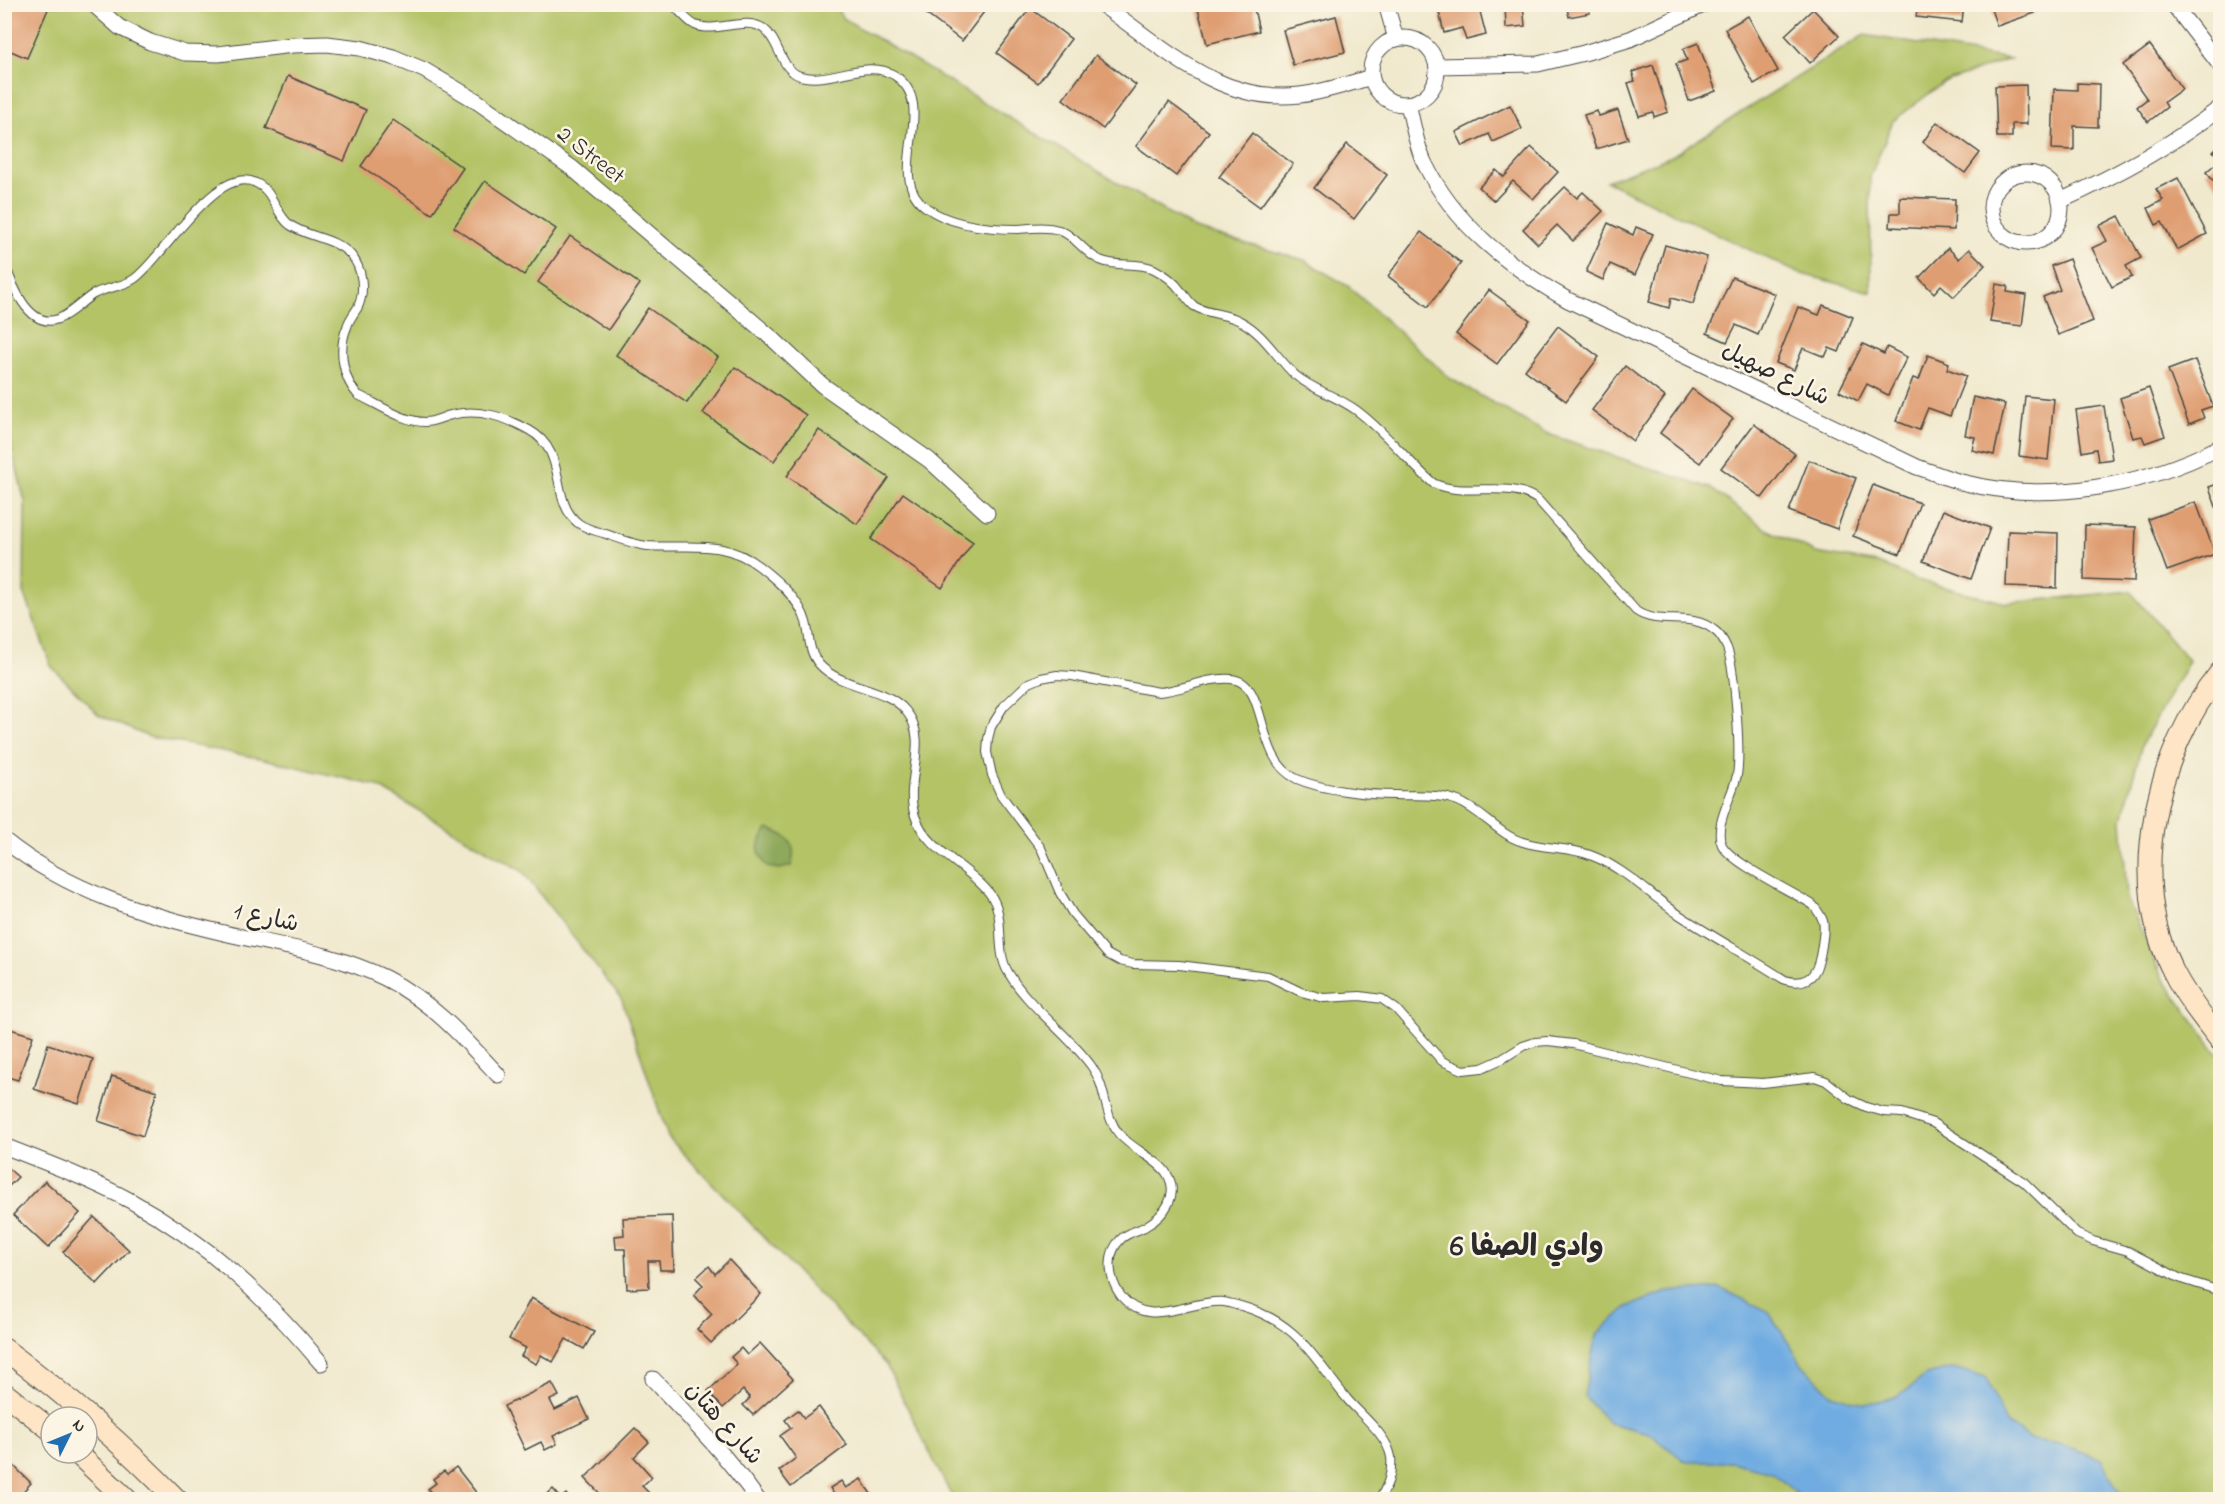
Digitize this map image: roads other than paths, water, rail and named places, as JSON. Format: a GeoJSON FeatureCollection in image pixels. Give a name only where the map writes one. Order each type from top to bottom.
{"type":"FeatureCollection","features":[{"type":"Feature","properties":{"kind":"street","name":"2 Street"},"geometry":{"type":"LineString","coordinates":[[93,4],[129,32],[150,42],[185,53],[218,54],[293,45],[327,44],[360,48],[393,57],[424,70],[514,126],[572,168],[774,340],[822,385],[929,460],[987,513]]}},
{"type":"Feature","properties":{"kind":"street"},"geometry":{"type":"LineString","coordinates":[[1101,4],[1196,72],[1229,88],[1264,95],[1299,95],[1371,77]]}},
{"type":"Feature","properties":{"kind":"street"},"geometry":{"type":"LineString","coordinates":[[1386,4],[1395,39]]}},
{"type":"Feature","properties":{"kind":"street"},"geometry":{"type":"LineString","coordinates":[[1437,66],[1538,64],[1630,39],[1705,4]]}},
{"type":"Feature","properties":{"kind":"street"},"geometry":{"type":"LineString","coordinates":[[2173,4],[2220,65]]}},
{"type":"Feature","properties":{"kind":"street"},"geometry":{"type":"LineString","coordinates":[[1395,39],[1417,40],[1427,47],[1437,66],[1433,87],[1418,102],[1408,104],[1388,101],[1374,87],[1370,67],[1378,49],[1395,39]]}},
{"type":"Feature","properties":{"kind":"street","name":"شارع صهيل"},"geometry":{"type":"LineString","coordinates":[[1408,104],[1423,161],[1445,196],[1470,228],[1499,256],[1533,280],[1568,300],[1917,467],[1961,482],[2009,490],[2054,491],[2101,487],[2154,474],[2220,447]]}},
{"type":"Feature","properties":{"kind":"street"},"geometry":{"type":"LineString","coordinates":[[2060,201],[2108,179],[2155,153],[2220,108]]}},
{"type":"Feature","properties":{"kind":"street"},"geometry":{"type":"LineString","coordinates":[[2016,174],[2039,175],[2056,190],[2060,201],[2057,224],[2050,234],[2029,243],[2018,242],[1998,230],[1992,219],[1990,208],[1997,186],[2006,178],[2016,174]]}},
{"type":"Feature","properties":{"kind":"street"},"geometry":{"type":"LineString","coordinates":[[2220,674],[2208,688],[2186,726],[2167,773],[2153,821],[2149,860],[2150,900],[2160,939],[2173,972],[2194,1006],[2220,1040]]}},
{"type":"Feature","properties":{"kind":"street","name":"شارع 1"},"geometry":{"type":"LineString","coordinates":[[4,840],[50,873],[96,894],[146,912],[225,934],[326,956],[386,979],[414,995],[440,1015],[498,1075]]}},
{"type":"Feature","properties":{"kind":"street"},"geometry":{"type":"LineString","coordinates":[[4,1146],[84,1178],[129,1200],[173,1226],[214,1255],[253,1288],[321,1363]]}},
{"type":"Feature","properties":{"kind":"street"},"geometry":{"type":"LineString","coordinates":[[4,1349],[74,1404],[177,1500]]}},
{"type":"Feature","properties":{"kind":"street","name":"شارع هتان"},"geometry":{"type":"LineString","coordinates":[[653,1379],[709,1439],[758,1500]]}},
{"type":"Feature","properties":{"kind":"street"},"geometry":{"type":"LineString","coordinates":[[4,1393],[39,1421]]}},
{"type":"Feature","properties":{"kind":"street"},"geometry":{"type":"LineString","coordinates":[[90,1465],[127,1500]]}},
{"type":"Feature","properties":{"kind":"lane"},"geometry":{"type":"LineString","coordinates":[[673,4],[685,18],[705,28],[752,24],[761,26],[773,39],[786,64],[802,77],[827,76],[873,69],[894,75],[908,90],[912,100],[914,111],[909,183],[912,192],[926,207],[948,218],[978,226],[999,229],[1050,228],[1070,236],[1097,259],[1109,263],[1150,267],[1163,274],[1194,305],[1241,321],[1253,329],[1298,377],[1358,411],[1433,483],[1444,489],[1457,491],[1514,490],[1530,495],[1538,500],[1635,611],[1649,618],[1694,620],[1715,630],[1723,639],[1730,662],[1735,694],[1738,753],[1735,784],[1720,826],[1723,846],[1737,860],[1813,905],[1819,912],[1824,930],[1820,963],[1816,971],[1802,981],[1785,980],[1679,915],[1631,878],[1590,855],[1522,842],[1472,808],[1440,796],[1368,794],[1297,779],[1273,758],[1255,697],[1237,680],[1229,678],[1212,680],[1159,692],[1072,675],[1041,678],[1027,684],[996,717],[991,727],[987,746],[992,775],[1001,795],[1041,848],[1060,893],[1073,914],[1107,954],[1120,961],[1133,964],[1179,965],[1262,975],[1279,980],[1300,992],[1323,998],[1360,996],[1382,999],[1396,1009],[1442,1061],[1463,1070],[1482,1068],[1523,1046],[1548,1041],[1573,1044],[1722,1081],[1762,1083],[1815,1077],[1826,1081],[1850,1099],[1866,1107],[1884,1112],[1902,1113],[1933,1123],[2024,1182],[2077,1234],[2128,1251],[2179,1278],[2220,1291]]}},
{"type":"Feature","properties":{"kind":"lane"},"geometry":{"type":"LineString","coordinates":[[4,262],[14,287],[27,308],[44,320],[55,320],[66,316],[98,291],[115,288],[135,279],[182,225],[217,192],[237,180],[255,182],[269,193],[283,217],[290,224],[332,242],[350,255],[356,263],[360,273],[362,292],[356,310],[346,327],[342,348],[344,371],[358,395],[414,421],[429,422],[455,414],[476,412],[492,415],[525,428],[543,440],[550,449],[555,459],[567,509],[580,525],[639,545],[721,548],[744,557],[764,569],[800,607],[805,618],[811,650],[820,666],[835,676],[894,700],[905,709],[917,733],[911,798],[913,813],[918,824],[934,844],[988,892],[997,909],[1000,952],[1011,978],[1095,1071],[1101,1082],[1112,1123],[1121,1136],[1132,1148],[1160,1165],[1167,1173],[1172,1195],[1168,1206],[1152,1223],[1123,1237],[1114,1250],[1110,1264],[1112,1280],[1119,1293],[1128,1303],[1143,1312],[1162,1312],[1199,1304],[1224,1302],[1257,1311],[1285,1325],[1307,1346],[1344,1395],[1387,1445],[1391,1459],[1391,1474],[1387,1488],[1379,1500]]}},
{"type":"Feature","properties":{"kind":"water"},"geometry":{"type":"Polygon","coordinates":[[[1720,1288],[1768,1311],[1802,1364],[1831,1394],[1865,1404],[1899,1396],[1926,1375],[1954,1368],[1986,1378],[2006,1423],[2032,1440],[2061,1444],[2101,1459],[2116,1487],[2129,1499],[1802,1499],[1772,1472],[1731,1462],[1686,1462],[1649,1433],[1609,1423],[1584,1396],[1596,1335],[1627,1307],[1667,1292],[1720,1288]]]}},
{"type":"Feature","properties":{"kind":"district","name":"وادي الصفا 6"},"geometry":{"type":"Point","coordinates":[1527,1248]}}]}
